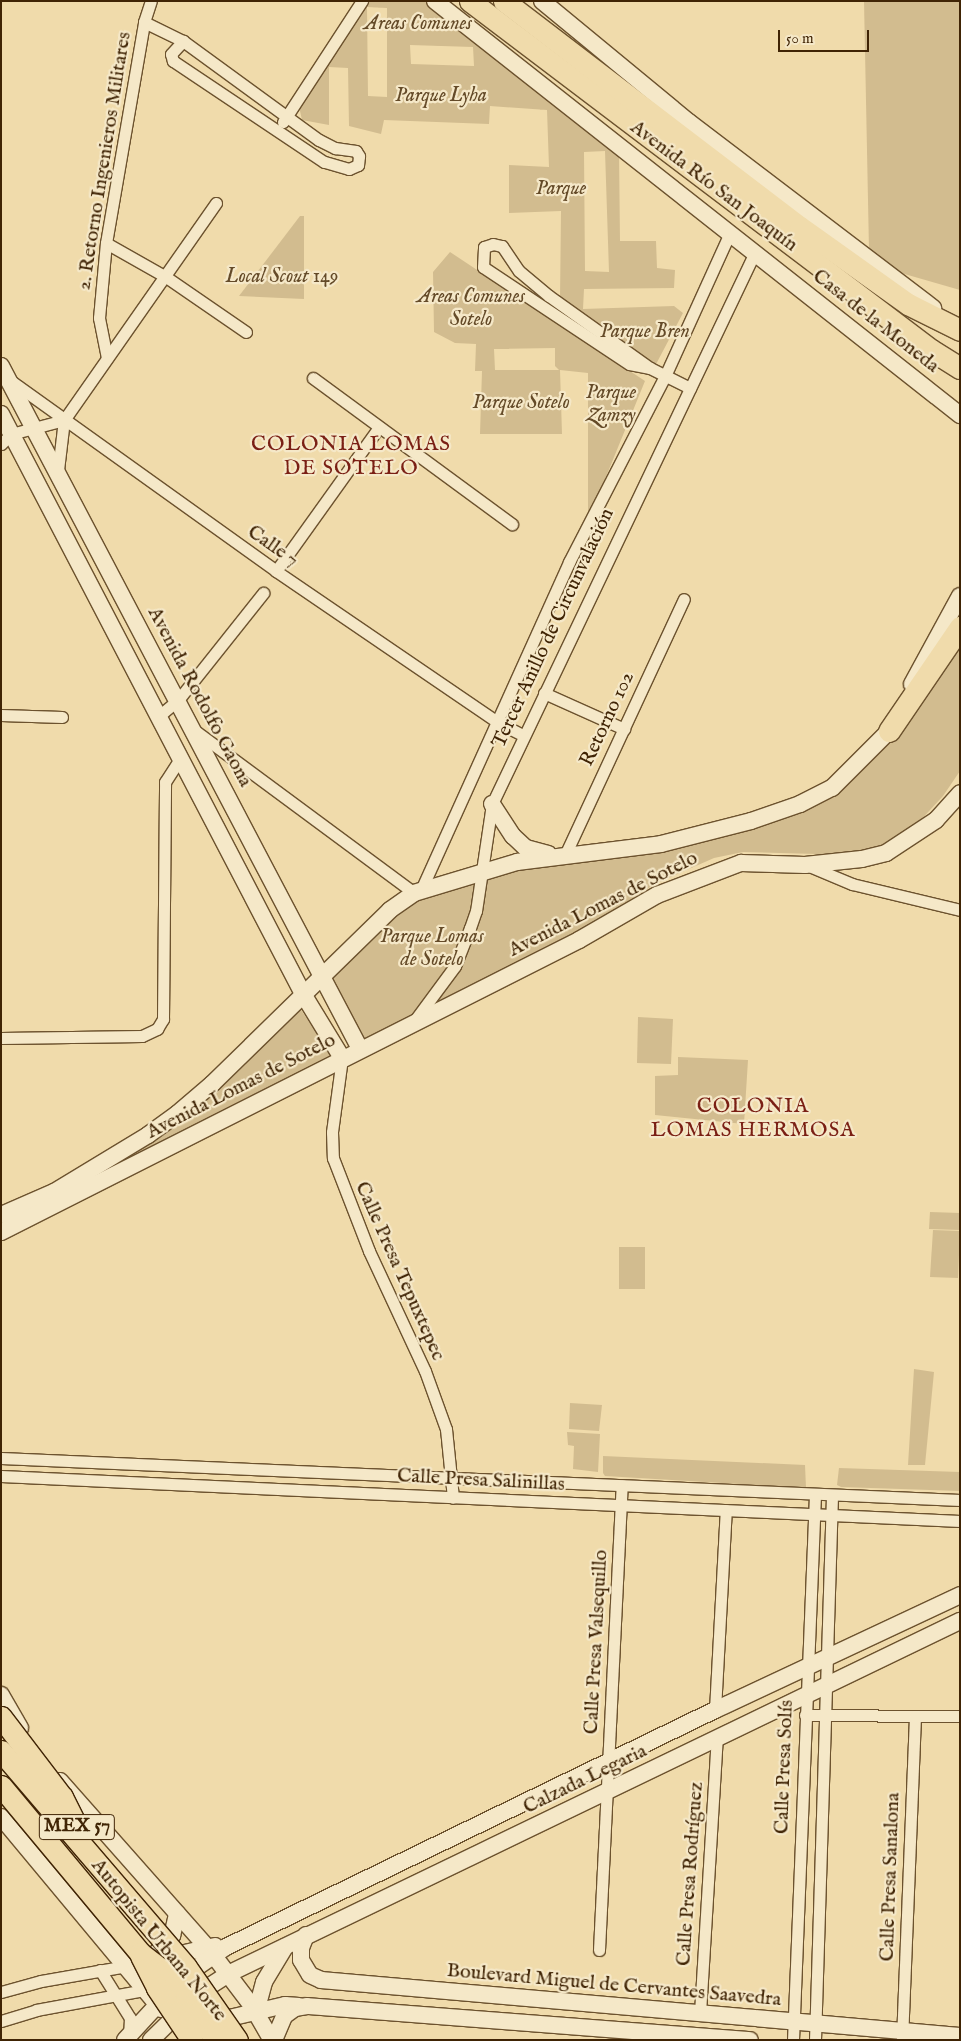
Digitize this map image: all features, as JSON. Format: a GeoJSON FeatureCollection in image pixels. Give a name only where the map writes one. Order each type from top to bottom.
{"type":"FeatureCollection","features":[{"type":"Feature","properties":{"kind":"highway","name":"Avenida Río San Joaquín"},"geometry":{"type":"LineString","coordinates":[[470,1],[931,350],[960,368]]}},
{"type":"Feature","properties":{"kind":"highway","name":"Avenida Río San Joaquín"},"geometry":{"type":"LineString","coordinates":[[504,1],[800,227],[908,304],[960,328]]}},
{"type":"Feature","properties":{"kind":"highway"},"geometry":{"type":"LineString","coordinates":[[889,731],[936,666],[960,627]]}},
{"type":"Feature","properties":{"kind":"highway"},"geometry":{"type":"LineString","coordinates":[[1,1717],[62,1797],[76,1823],[84,1848]]}},
{"type":"Feature","properties":{"kind":"highway","name":"MEX 57"},"geometry":{"type":"LineString","coordinates":[[1,1736],[152,1917]]}},
{"type":"Feature","properties":{"kind":"highway","name":"Autopista Urbana Norte"},"geometry":{"type":"LineString","coordinates":[[1,1751],[186,1968],[237,2040]]}},
{"type":"Feature","properties":{"kind":"highway","name":"MEX 57"},"geometry":{"type":"LineString","coordinates":[[1,1780],[128,1933]]}},
{"type":"Feature","properties":{"kind":"highway","name":"Autopista Urbana Norte"},"geometry":{"type":"LineString","coordinates":[[1,1786],[134,1960],[163,1971],[186,1996],[215,2040]]}},
{"type":"Feature","properties":{"kind":"highway"},"geometry":{"type":"LineString","coordinates":[[134,1960],[157,1988],[180,2033]]}},
{"type":"Feature","properties":{"kind":"highway"},"geometry":{"type":"LineString","coordinates":[[186,1968],[202,1973],[267,2038]]}},
{"type":"Feature","properties":{"kind":"main road","name":"Casa de la Moneda"},"geometry":{"type":"LineString","coordinates":[[435,1],[960,415]]}},
{"type":"Feature","properties":{"kind":"main road"},"geometry":{"type":"LineString","coordinates":[[542,1],[834,234],[960,328]]}},
{"type":"Feature","properties":{"kind":"main road","name":"Avenida Rodolfo Gaona"},"geometry":{"type":"LineString","coordinates":[[5,372],[360,1049]]}},
{"type":"Feature","properties":{"kind":"main road"},"geometry":{"type":"LineString","coordinates":[[1,414],[6,439],[160,715],[303,994],[342,1058]]}},
{"type":"Feature","properties":{"kind":"main road","name":"Avenida Lomas de Sotelo"},"geometry":{"type":"LineString","coordinates":[[1,1214],[54,1192],[148,1135],[212,1084],[390,910],[417,891],[481,871],[563,855],[661,844],[751,821],[800,804],[832,788],[889,731],[960,596]]}},
{"type":"Feature","properties":{"kind":"main road","name":"Avenida Lomas de Sotelo"},"geometry":{"type":"LineString","coordinates":[[1,1232],[342,1058],[411,1026],[579,940],[657,895],[700,876],[741,863],[805,865],[862,859],[886,852],[936,820],[960,793]]}},
{"type":"Feature","properties":{"kind":"main road"},"geometry":{"type":"LineString","coordinates":[[492,804],[513,836],[526,848],[563,855]]}},
{"type":"Feature","properties":{"kind":"main road","name":"Calzada Legaria"},"geometry":{"type":"LineString","coordinates":[[210,1951],[244,1939],[808,1665],[960,1595]]}},
{"type":"Feature","properties":{"kind":"main road","name":"Calzada Legaria"},"geometry":{"type":"LineString","coordinates":[[152,2038],[180,2033],[228,1974],[608,1791],[717,1744],[806,1694],[960,1621]]}},
{"type":"Feature","properties":{"kind":"main road"},"geometry":{"type":"LineString","coordinates":[[1,1695],[43,1763],[210,1951],[256,2012],[267,2038]]}},
{"type":"Feature","properties":{"kind":"main road"},"geometry":{"type":"LineString","coordinates":[[1,1817],[115,1951],[134,1960],[210,1951]]}},
{"type":"Feature","properties":{"kind":"main road"},"geometry":{"type":"LineString","coordinates":[[1,1834],[46,1870]]}},
{"type":"Feature","properties":{"kind":"main road"},"geometry":{"type":"LineString","coordinates":[[115,1951],[137,1957],[158,1952],[172,1936],[177,1914]]}},
{"type":"Feature","properties":{"kind":"main road","name":"Boulevard Miguel de Cervantes Saavedra"},"geometry":{"type":"LineString","coordinates":[[306,1935],[301,1948],[301,1960],[306,1970],[315,1978],[447,1992],[816,2023],[902,2035],[960,2036]]}},
{"type":"Feature","properties":{"kind":"main road"},"geometry":{"type":"LineString","coordinates":[[256,2012],[264,1982],[286,1945]]}},
{"type":"Feature","properties":{"kind":"main road"},"geometry":{"type":"LineString","coordinates":[[127,2037],[210,1951]]}},
{"type":"Feature","properties":{"kind":"main road"},"geometry":{"type":"LineString","coordinates":[[134,1960],[145,1990],[180,2033],[285,2005],[750,2040]]}},
{"type":"Feature","properties":{"kind":"main road"},"geometry":{"type":"LineString","coordinates":[[445,2016],[447,1992]]}},
{"type":"Feature","properties":{"kind":"main road"},"geometry":{"type":"LineString","coordinates":[[267,2038],[284,2016],[295,2008],[307,2006]]}},
{"type":"Feature","properties":{"kind":"main road"},"geometry":{"type":"LineString","coordinates":[[215,2040],[238,2027],[253,2026],[267,2038]]}},
{"type":"Feature","properties":{"kind":"street","name":"2. Retorno Ingenieros Militares"},"geometry":{"type":"LineString","coordinates":[[107,358],[100,318],[106,243],[144,22],[151,1]]}},
{"type":"Feature","properties":{"kind":"street"},"geometry":{"type":"LineString","coordinates":[[278,130],[362,1]]}},
{"type":"Feature","properties":{"kind":"street"},"geometry":{"type":"LineString","coordinates":[[144,22],[183,41],[319,140],[356,151],[359,156],[358,165],[350,169],[324,162],[173,61],[172,54],[183,41]]}},
{"type":"Feature","properties":{"kind":"street"},"geometry":{"type":"LineString","coordinates":[[58,470],[64,420],[216,203]]}},
{"type":"Feature","properties":{"kind":"street","name":"Tercer Anillo de Circunvalación"},"geometry":{"type":"LineString","coordinates":[[417,891],[569,562],[665,376],[730,233]]}},
{"type":"Feature","properties":{"kind":"street"},"geometry":{"type":"LineString","coordinates":[[106,243],[166,276],[246,332]]}},
{"type":"Feature","properties":{"kind":"street"},"geometry":{"type":"LineString","coordinates":[[650,368],[630,364],[483,267],[484,247],[494,244],[502,246],[520,271],[549,296],[650,368],[690,388]]}},
{"type":"Feature","properties":{"kind":"street","name":"Tercer Anillo de Circunvalación"},"geometry":{"type":"LineString","coordinates":[[411,1026],[454,966],[476,911],[492,804],[522,735],[544,693],[754,252]]}},
{"type":"Feature","properties":{"kind":"street","name":"Calle 7"},"geometry":{"type":"LineString","coordinates":[[5,372],[64,420],[276,572],[496,722],[522,735]]}},
{"type":"Feature","properties":{"kind":"street"},"geometry":{"type":"LineString","coordinates":[[313,378],[512,524]]}},
{"type":"Feature","properties":{"kind":"street"},"geometry":{"type":"LineString","coordinates":[[6,439],[34,426],[64,420]]}},
{"type":"Feature","properties":{"kind":"street"},"geometry":{"type":"LineString","coordinates":[[276,572],[378,427]]}},
{"type":"Feature","properties":{"kind":"street"},"geometry":{"type":"LineString","coordinates":[[160,715],[178,700],[263,593]]}},
{"type":"Feature","properties":{"kind":"street","name":"Retorno 102"},"geometry":{"type":"LineString","coordinates":[[563,855],[684,600]]}},
{"type":"Feature","properties":{"kind":"street"},"geometry":{"type":"LineString","coordinates":[[544,693],[624,729]]}},
{"type":"Feature","properties":{"kind":"street"},"geometry":{"type":"LineString","coordinates":[[1,715],[62,717]]}},
{"type":"Feature","properties":{"kind":"street"},"geometry":{"type":"LineString","coordinates":[[193,729],[417,891]]}},
{"type":"Feature","properties":{"kind":"street"},"geometry":{"type":"LineString","coordinates":[[1,1038],[142,1036],[157,1029],[163,1020],[165,782],[181,757]]}},
{"type":"Feature","properties":{"kind":"street"},"geometry":{"type":"LineString","coordinates":[[805,865],[852,884],[960,910]]}},
{"type":"Feature","properties":{"kind":"street","name":"Calle Presa Tepuxtepec"},"geometry":{"type":"LineString","coordinates":[[342,1058],[332,1132],[333,1158],[369,1251],[425,1370],[446,1429],[453,1480],[453,1498]]}},
{"type":"Feature","properties":{"kind":"street","name":"Calle Presa Salinillas"},"geometry":{"type":"LineString","coordinates":[[1,1458],[453,1480],[960,1500]]}},
{"type":"Feature","properties":{"kind":"street","name":"Calle Presa Salinillas"},"geometry":{"type":"LineString","coordinates":[[1,1476],[960,1521]]}},
{"type":"Feature","properties":{"kind":"street","name":"Calle Presa Valsequillo"},"geometry":{"type":"LineString","coordinates":[[599,1950],[622,1486]]}},
{"type":"Feature","properties":{"kind":"street","name":"Calle Presa Solís"},"geometry":{"type":"LineString","coordinates":[[793,2040],[815,1495]]}},
{"type":"Feature","properties":{"kind":"street","name":"Calle Presa Solís"},"geometry":{"type":"LineString","coordinates":[[815,2040],[828,1683],[832,1496]]}},
{"type":"Feature","properties":{"kind":"street"},"geometry":{"type":"LineString","coordinates":[[715,1710],[726,1510]]}},
{"type":"Feature","properties":{"kind":"street"},"geometry":{"type":"LineString","coordinates":[[805,1715],[960,1716]]}},
{"type":"Feature","properties":{"kind":"street","name":"Calle Presa Sanalona"},"geometry":{"type":"LineString","coordinates":[[902,2035],[915,1716]]}},
{"type":"Feature","properties":{"kind":"street","name":"Calle Presa Rodríguez"},"geometry":{"type":"LineString","coordinates":[[700,2013],[717,1744]]}},
{"type":"Feature","properties":{"kind":"street"},"geometry":{"type":"LineString","coordinates":[[1,1992],[41,1981],[100,1970],[134,1960]]}},
{"type":"Feature","properties":{"kind":"street"},"geometry":{"type":"LineString","coordinates":[[100,1970],[130,2018],[127,2037]]}},
{"type":"Feature","properties":{"kind":"street"},"geometry":{"type":"LineString","coordinates":[[1,2021],[36,2010],[145,1990]]}},
{"type":"Feature","properties":{"kind":"green space"},"geometry":{"type":"Polygon","coordinates":[[[370,1],[430,1],[619,152],[620,241],[656,241],[657,268],[675,270],[674,288],[584,289],[583,309],[674,306],[683,313],[654,368],[560,299],[561,211],[509,213],[509,165],[549,167],[547,110],[490,106],[489,124],[384,120],[381,134],[349,126],[348,68],[329,67],[329,125],[302,120],[298,102],[370,1]],[[367,7],[368,96],[387,97],[387,8],[367,7]],[[410,45],[411,64],[474,66],[473,47],[410,45]],[[605,151],[584,152],[585,271],[609,272],[605,151]]]}},
{"type":"Feature","properties":{"kind":"green space"},"geometry":{"type":"Polygon","coordinates":[[[864,1],[960,1],[960,290],[901,273],[869,250],[864,1]]]}},
{"type":"Feature","properties":{"kind":"green space","name":"Local Scout 149"},"geometry":{"type":"Polygon","coordinates":[[[300,216],[304,216],[304,299],[239,296],[300,216]]]}},
{"type":"Feature","properties":{"kind":"green space"},"geometry":{"type":"Polygon","coordinates":[[[450,252],[645,381],[588,521],[588,373],[560,370],[562,434],[480,434],[482,371],[475,371],[476,344],[455,343],[434,332],[433,272],[450,252]],[[555,348],[494,349],[495,370],[559,370],[555,366],[555,348]]]}},
{"type":"Feature","properties":{"kind":"green space","name":"Parque Lomas de Sotelo"},"geometry":{"type":"Polygon","coordinates":[[[960,646],[960,771],[943,796],[917,824],[890,845],[852,855],[743,852],[714,858],[655,884],[595,922],[359,1045],[325,981],[404,906],[476,878],[554,864],[827,797],[960,646]]]}},
{"type":"Feature","properties":{"kind":"green space"},"geometry":{"type":"Polygon","coordinates":[[[299,1007],[333,1057],[1,1221],[163,1130],[299,1007]]]}},
{"type":"Feature","properties":{"kind":"green space"},"geometry":{"type":"Polygon","coordinates":[[[638,1017],[673,1019],[671,1064],[637,1063],[638,1017]]]}},
{"type":"Feature","properties":{"kind":"green space"},"geometry":{"type":"Polygon","coordinates":[[[678,1057],[748,1060],[744,1124],[655,1115],[655,1076],[678,1075],[678,1057]]]}},
{"type":"Feature","properties":{"kind":"green space"},"geometry":{"type":"Polygon","coordinates":[[[930,1212],[960,1213],[960,1230],[929,1229],[930,1212]]]}},
{"type":"Feature","properties":{"kind":"green space"},"geometry":{"type":"Polygon","coordinates":[[[933,1230],[960,1231],[958,1278],[930,1277],[933,1230]]]}},
{"type":"Feature","properties":{"kind":"green space"},"geometry":{"type":"Polygon","coordinates":[[[619,1247],[645,1247],[645,1289],[619,1289],[619,1247]]]}},
{"type":"Feature","properties":{"kind":"green space"},"geometry":{"type":"Polygon","coordinates":[[[914,1369],[934,1372],[925,1465],[908,1465],[914,1369]]]}},
{"type":"Feature","properties":{"kind":"green space"},"geometry":{"type":"Polygon","coordinates":[[[570,1403],[602,1405],[599,1431],[569,1429],[570,1403]]]}},
{"type":"Feature","properties":{"kind":"green space"},"geometry":{"type":"Polygon","coordinates":[[[567,1432],[600,1434],[598,1472],[573,1469],[574,1446],[568,1445],[567,1432]]]}},
{"type":"Feature","properties":{"kind":"green space"},"geometry":{"type":"Polygon","coordinates":[[[603,1456],[805,1465],[806,1488],[605,1476],[603,1473],[603,1456]]]}},
{"type":"Feature","properties":{"kind":"green space"},"geometry":{"type":"Polygon","coordinates":[[[839,1468],[960,1472],[960,1491],[841,1487],[837,1485],[839,1468]]]}},
{"type":"Feature","properties":{"kind":"district","name":"COLONIA LOMAS DE SOTELO"},"geometry":{"type":"Point","coordinates":[351,457]}},
{"type":"Feature","properties":{"kind":"district","name":"COLONIA LOMAS HERMOSA"},"geometry":{"type":"Point","coordinates":[753,1119]}},
{"type":"Feature","properties":{"kind":"park label","name":"Areas Comunes"},"geometry":{"type":"Point","coordinates":[418,23]}},
{"type":"Feature","properties":{"kind":"park label","name":"Parque Lyha"},"geometry":{"type":"Point","coordinates":[441,95]}},
{"type":"Feature","properties":{"kind":"park label","name":"Parque"},"geometry":{"type":"Point","coordinates":[561,188]}},
{"type":"Feature","properties":{"kind":"park label","name":"Areas Comunes Sotelo"},"geometry":{"type":"Point","coordinates":[471,308]}},
{"type":"Feature","properties":{"kind":"park label","name":"Parque Bren"},"geometry":{"type":"Point","coordinates":[645,331]}},
{"type":"Feature","properties":{"kind":"park label","name":"Parque Sotelo"},"geometry":{"type":"Point","coordinates":[521,402]}},
{"type":"Feature","properties":{"kind":"park label","name":"Parque Zamzy"},"geometry":{"type":"Point","coordinates":[611,404]}}]}
